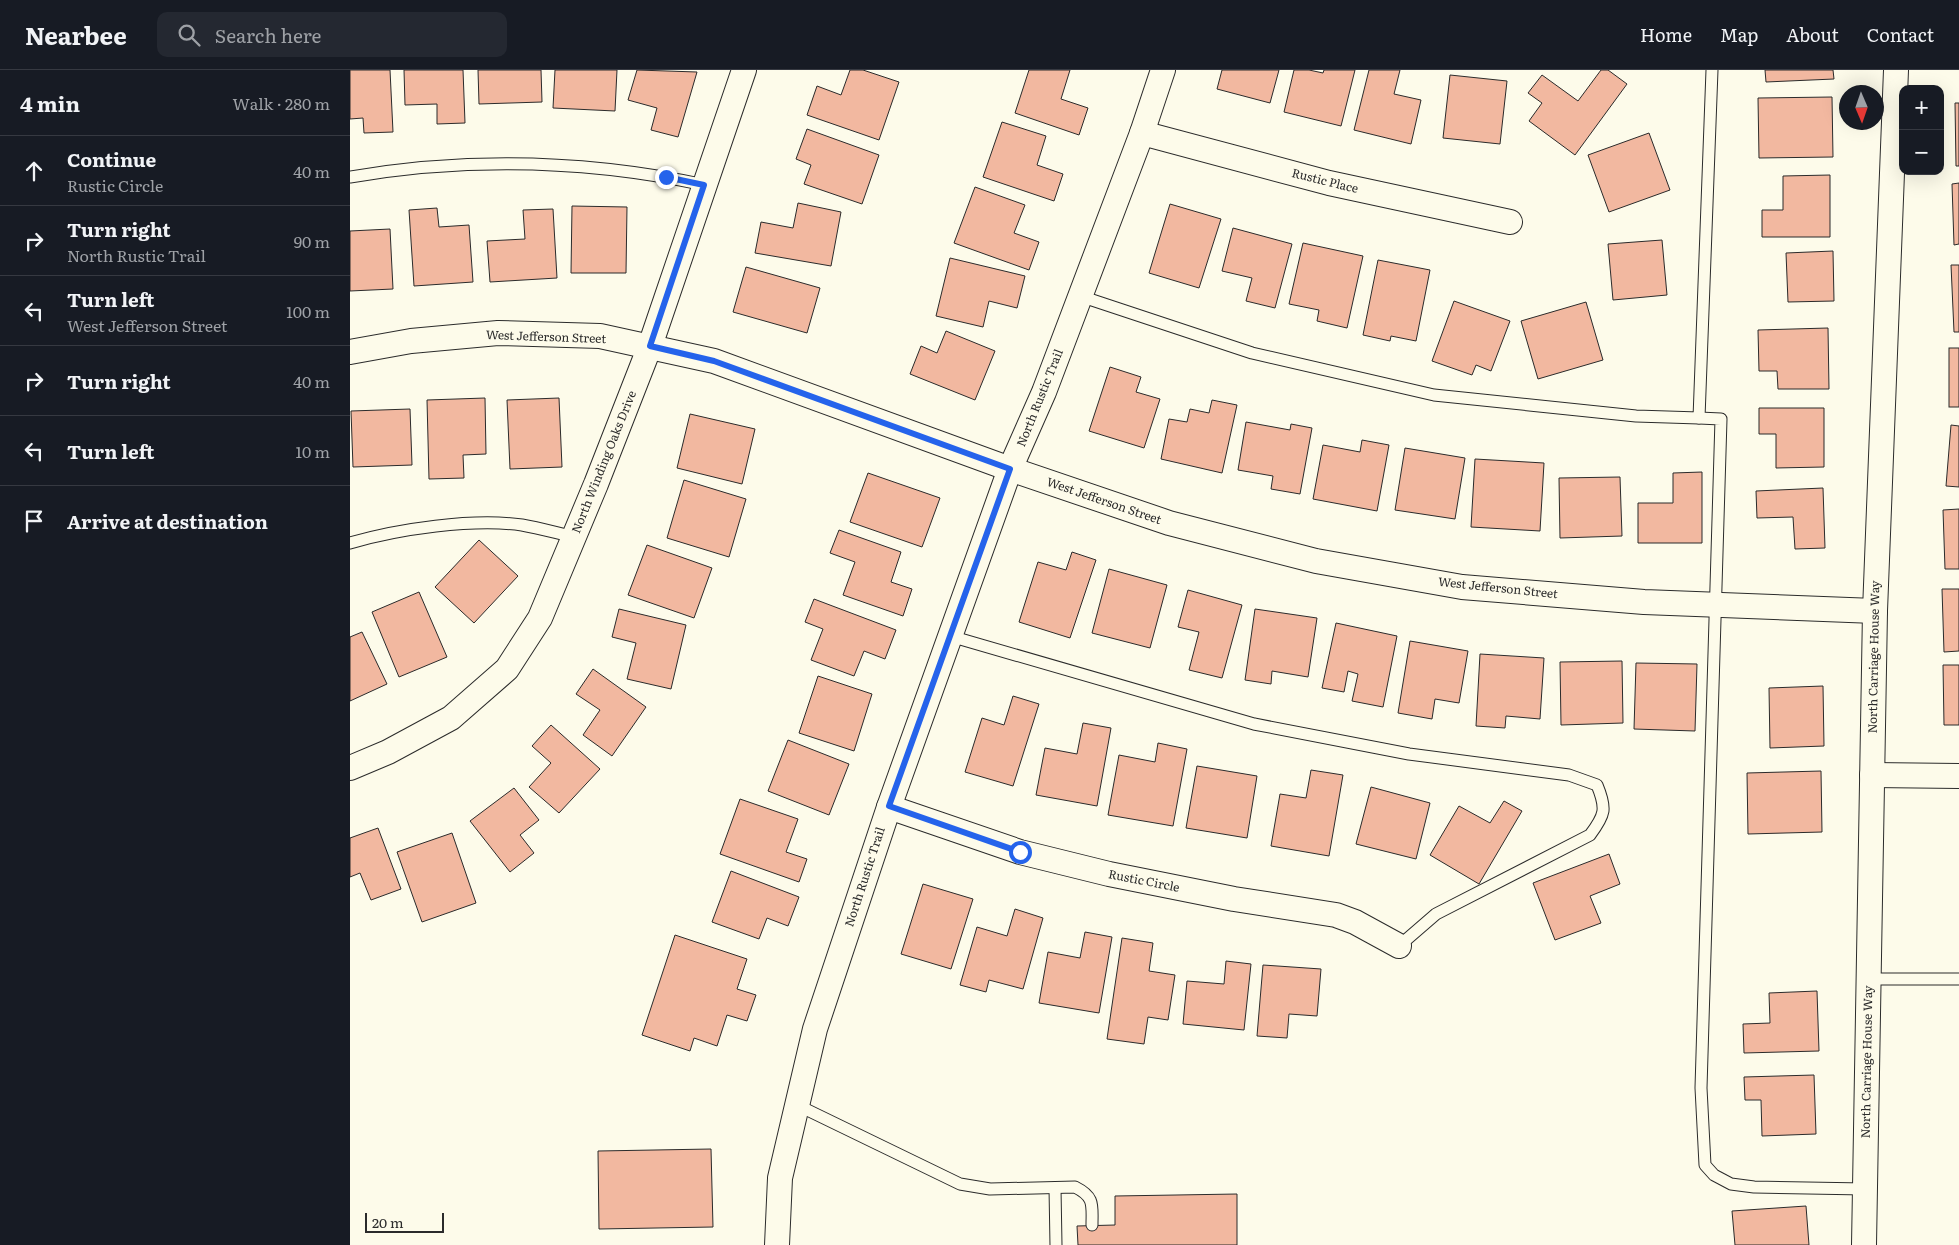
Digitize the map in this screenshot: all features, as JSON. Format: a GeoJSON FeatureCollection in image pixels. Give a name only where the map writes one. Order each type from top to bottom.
{"type":"FeatureCollection","features":[{"type":"Feature","properties":{"kind":"street","name":"North Winding Oaks Drive"},"geometry":{"type":"LineString","coordinates":[[350,768],[388,752],[451,718],[507,669],[540,618],[575,537],[650,346],[744,70]]}},
{"type":"Feature","properties":{"kind":"street","name":"North Rustic Trail"},"geometry":{"type":"LineString","coordinates":[[777,1245],[780,1178],[815,1029],[889,806],[1010,469],[1044,392],[1142,134],[1162,70]]}},
{"type":"Feature","properties":{"kind":"street","name":"North Carriage House Way"},"geometry":{"type":"LineString","coordinates":[[1864,1245],[1875,611],[1896,70]]}},
{"type":"Feature","properties":{"kind":"street","name":"Rustic Place"},"geometry":{"type":"LineString","coordinates":[[1142,134],[1330,183],[1510,222]]}},
{"type":"Feature","properties":{"kind":"street","name":"West Jefferson Street"},"geometry":{"type":"LineString","coordinates":[[350,352],[411,341],[498,333],[600,336],[723,364],[1010,469],[1169,523],[1316,561],[1462,587],[1644,602],[1875,611]]}},
{"type":"Feature","properties":{"kind":"street"},"geometry":{"type":"LineString","coordinates":[[1872,775],[1959,776]]}},
{"type":"Feature","properties":{"kind":"street","name":"Rustic Circle"},"geometry":{"type":"LineString","coordinates":[[889,806],[1020,852],[1100,872],[1234,899],[1336,915],[1355,922],[1400,946]]}},
{"type":"Feature","properties":{"kind":"lane"},"geometry":{"type":"LineString","coordinates":[[1698,418],[1712,70]]}},
{"type":"Feature","properties":{"kind":"lane"},"geometry":{"type":"LineString","coordinates":[[350,177],[438,165],[520,163],[611,169],[704,185]]}},
{"type":"Feature","properties":{"kind":"lane"},"geometry":{"type":"LineString","coordinates":[[1080,296],[1252,353],[1434,394],[1636,416],[1721,419],[1701,1088],[1705,1165],[1714,1175],[1732,1184],[1754,1187],[1865,1189]]}},
{"type":"Feature","properties":{"kind":"lane"},"geometry":{"type":"LineString","coordinates":[[350,543],[376,535],[422,528],[484,524],[521,525],[575,537]]}},
{"type":"Feature","properties":{"kind":"lane"},"geometry":{"type":"LineString","coordinates":[[950,636],[1254,724],[1409,754],[1569,775],[1597,785],[1605,803],[1602,819],[1590,835],[1436,914],[1400,946]]}},
{"type":"Feature","properties":{"kind":"lane"},"geometry":{"type":"LineString","coordinates":[[1868,980],[1959,979]]}},
{"type":"Feature","properties":{"kind":"lane"},"geometry":{"type":"LineString","coordinates":[[796,1105],[960,1184],[990,1188],[1075,1187],[1086,1192],[1092,1201],[1092,1225]]}},
{"type":"Feature","properties":{"kind":"lane"},"geometry":{"type":"LineString","coordinates":[[1055,1188],[1056,1245]]}},
{"type":"Feature","properties":{"kind":"building"},"geometry":{"type":"Polygon","coordinates":[[[350,70],[390,70],[393,132],[364,133],[363,118],[350,119],[350,70]]]}},
{"type":"Feature","properties":{"kind":"building"},"geometry":{"type":"Polygon","coordinates":[[[404,70],[463,70],[465,123],[437,124],[437,104],[405,105],[404,70]]]}},
{"type":"Feature","properties":{"kind":"building"},"geometry":{"type":"Polygon","coordinates":[[[478,70],[541,70],[542,102],[479,104],[478,70]]]}},
{"type":"Feature","properties":{"kind":"building"},"geometry":{"type":"Polygon","coordinates":[[[555,70],[617,70],[615,111],[553,108],[555,70]]]}},
{"type":"Feature","properties":{"kind":"building"},"geometry":{"type":"Polygon","coordinates":[[[637,70],[697,72],[678,137],[651,130],[657,108],[628,100],[637,70]]]}},
{"type":"Feature","properties":{"kind":"building"},"geometry":{"type":"Polygon","coordinates":[[[850,70],[863,70],[899,82],[879,140],[807,115],[817,86],[841,95],[850,70]]]}},
{"type":"Feature","properties":{"kind":"building"},"geometry":{"type":"Polygon","coordinates":[[[1029,70],[1070,70],[1061,99],[1088,108],[1079,135],[1015,113],[1029,70]]]}},
{"type":"Feature","properties":{"kind":"building"},"geometry":{"type":"Polygon","coordinates":[[[1222,70],[1279,70],[1270,103],[1217,89],[1222,70]]]}},
{"type":"Feature","properties":{"kind":"building"},"geometry":{"type":"Polygon","coordinates":[[[1294,70],[1309,70],[1323,73],[1324,70],[1355,70],[1341,126],[1284,112],[1294,70]]]}},
{"type":"Feature","properties":{"kind":"building"},"geometry":{"type":"Polygon","coordinates":[[[1369,70],[1400,70],[1394,94],[1421,100],[1411,144],[1354,130],[1369,70]]]}},
{"type":"Feature","properties":{"kind":"building"},"geometry":{"type":"Polygon","coordinates":[[[1601,70],[1608,70],[1627,84],[1575,155],[1529,121],[1542,103],[1528,93],[1542,75],[1578,101],[1601,70]]]}},
{"type":"Feature","properties":{"kind":"building"},"geometry":{"type":"Polygon","coordinates":[[[1765,70],[1833,70],[1834,79],[1766,82],[1765,70]]]}},
{"type":"Feature","properties":{"kind":"building"},"geometry":{"type":"Polygon","coordinates":[[[1450,75],[1507,81],[1500,144],[1443,138],[1450,75]]]}},
{"type":"Feature","properties":{"kind":"building"},"geometry":{"type":"Polygon","coordinates":[[[1832,97],[1833,157],[1759,158],[1758,98],[1832,97]]]}},
{"type":"Feature","properties":{"kind":"building"},"geometry":{"type":"Polygon","coordinates":[[[1955,103],[1959,103],[1959,166],[1956,166],[1955,103]]]}},
{"type":"Feature","properties":{"kind":"building"},"geometry":{"type":"Polygon","coordinates":[[[1002,122],[1046,136],[1037,165],[1063,174],[1054,201],[983,177],[1002,122]]]}},
{"type":"Feature","properties":{"kind":"building"},"geometry":{"type":"Polygon","coordinates":[[[807,129],[879,155],[862,204],[804,184],[811,165],[796,159],[807,129]]]}},
{"type":"Feature","properties":{"kind":"building"},"geometry":{"type":"Polygon","coordinates":[[[1649,133],[1670,190],[1609,212],[1588,155],[1649,133]]]}},
{"type":"Feature","properties":{"kind":"building"},"geometry":{"type":"Polygon","coordinates":[[[1830,175],[1830,237],[1762,237],[1762,210],[1783,210],[1783,176],[1830,175]]]}},
{"type":"Feature","properties":{"kind":"building"},"geometry":{"type":"Polygon","coordinates":[[[1959,183],[1959,244],[1954,245],[1952,184],[1959,183]]]}},
{"type":"Feature","properties":{"kind":"building"},"geometry":{"type":"Polygon","coordinates":[[[975,187],[1025,205],[1014,233],[1039,242],[1029,270],[954,243],[975,187]]]}},
{"type":"Feature","properties":{"kind":"building"},"geometry":{"type":"Polygon","coordinates":[[[798,203],[841,212],[831,266],[755,253],[761,222],[793,228],[798,203]]]}},
{"type":"Feature","properties":{"kind":"building"},"geometry":{"type":"Polygon","coordinates":[[[1170,204],[1221,219],[1199,288],[1149,273],[1170,204]]]}},
{"type":"Feature","properties":{"kind":"building"},"geometry":{"type":"Polygon","coordinates":[[[572,206],[627,207],[626,273],[571,273],[572,206]]]}},
{"type":"Feature","properties":{"kind":"building"},"geometry":{"type":"Polygon","coordinates":[[[437,208],[439,227],[469,225],[473,282],[414,286],[409,210],[437,208]]]}},
{"type":"Feature","properties":{"kind":"building"},"geometry":{"type":"Polygon","coordinates":[[[553,209],[557,278],[490,282],[487,241],[525,239],[523,210],[553,209]]]}},
{"type":"Feature","properties":{"kind":"building"},"geometry":{"type":"Polygon","coordinates":[[[1233,228],[1292,244],[1275,308],[1246,301],[1252,278],[1222,271],[1233,228]]]}},
{"type":"Feature","properties":{"kind":"building"},"geometry":{"type":"Polygon","coordinates":[[[390,229],[393,289],[350,291],[350,231],[390,229]]]}},
{"type":"Feature","properties":{"kind":"building"},"geometry":{"type":"Polygon","coordinates":[[[1662,240],[1667,295],[1613,300],[1608,244],[1662,240]]]}},
{"type":"Feature","properties":{"kind":"building"},"geometry":{"type":"Polygon","coordinates":[[[1303,243],[1363,256],[1347,328],[1317,321],[1319,310],[1289,304],[1303,243]]]}},
{"type":"Feature","properties":{"kind":"building"},"geometry":{"type":"Polygon","coordinates":[[[1833,251],[1834,301],[1788,302],[1786,253],[1833,251]]]}},
{"type":"Feature","properties":{"kind":"building"},"geometry":{"type":"Polygon","coordinates":[[[950,258],[1025,276],[1017,308],[989,301],[983,327],[936,316],[950,258]]]}},
{"type":"Feature","properties":{"kind":"building"},"geometry":{"type":"Polygon","coordinates":[[[1378,260],[1430,270],[1416,341],[1391,336],[1390,341],[1363,335],[1378,260]]]}},
{"type":"Feature","properties":{"kind":"building"},"geometry":{"type":"Polygon","coordinates":[[[1951,265],[1959,265],[1959,332],[1954,332],[1951,265]]]}},
{"type":"Feature","properties":{"kind":"building"},"geometry":{"type":"Polygon","coordinates":[[[746,267],[820,288],[807,333],[733,312],[746,267]]]}},
{"type":"Feature","properties":{"kind":"building"},"geometry":{"type":"Polygon","coordinates":[[[1454,301],[1510,321],[1491,371],[1476,365],[1472,375],[1432,361],[1454,301]]]}},
{"type":"Feature","properties":{"kind":"building"},"geometry":{"type":"Polygon","coordinates":[[[1586,302],[1603,360],[1538,379],[1521,321],[1586,302]]]}},
{"type":"Feature","properties":{"kind":"building"},"geometry":{"type":"Polygon","coordinates":[[[1828,328],[1829,389],[1778,389],[1777,371],[1759,371],[1758,330],[1828,328]]]}},
{"type":"Feature","properties":{"kind":"building"},"geometry":{"type":"Polygon","coordinates":[[[946,331],[995,351],[975,400],[910,374],[921,346],[937,353],[946,331]]]}},
{"type":"Feature","properties":{"kind":"building"},"geometry":{"type":"Polygon","coordinates":[[[1949,348],[1959,348],[1959,407],[1949,407],[1949,348]]]}},
{"type":"Feature","properties":{"kind":"building"},"geometry":{"type":"Polygon","coordinates":[[[1110,367],[1141,377],[1136,392],[1160,399],[1144,448],[1089,431],[1110,367]]]}},
{"type":"Feature","properties":{"kind":"building"},"geometry":{"type":"Polygon","coordinates":[[[485,398],[486,454],[463,455],[464,478],[429,479],[427,400],[485,398]]]}},
{"type":"Feature","properties":{"kind":"building"},"geometry":{"type":"Polygon","coordinates":[[[559,398],[562,467],[510,469],[507,400],[559,398]]]}},
{"type":"Feature","properties":{"kind":"building"},"geometry":{"type":"Polygon","coordinates":[[[1212,400],[1237,405],[1222,473],[1161,459],[1169,419],[1187,422],[1190,409],[1209,413],[1212,400]]]}},
{"type":"Feature","properties":{"kind":"building"},"geometry":{"type":"Polygon","coordinates":[[[1759,408],[1824,408],[1824,467],[1776,468],[1776,434],[1759,434],[1759,408]]]}},
{"type":"Feature","properties":{"kind":"building"},"geometry":{"type":"Polygon","coordinates":[[[410,409],[412,465],[353,467],[351,411],[410,409]]]}},
{"type":"Feature","properties":{"kind":"building"},"geometry":{"type":"Polygon","coordinates":[[[690,414],[755,429],[742,484],[677,468],[690,414]]]}},
{"type":"Feature","properties":{"kind":"building"},"geometry":{"type":"Polygon","coordinates":[[[1246,422],[1290,430],[1291,424],[1312,428],[1300,494],[1271,489],[1273,476],[1238,470],[1246,422]]]}},
{"type":"Feature","properties":{"kind":"building"},"geometry":{"type":"Polygon","coordinates":[[[1951,425],[1959,426],[1959,487],[1946,486],[1951,425]]]}},
{"type":"Feature","properties":{"kind":"building"},"geometry":{"type":"Polygon","coordinates":[[[1362,440],[1389,445],[1377,511],[1313,499],[1323,445],[1360,452],[1362,440]]]}},
{"type":"Feature","properties":{"kind":"building"},"geometry":{"type":"Polygon","coordinates":[[[1405,448],[1465,458],[1455,519],[1395,510],[1405,448]]]}},
{"type":"Feature","properties":{"kind":"building"},"geometry":{"type":"Polygon","coordinates":[[[1475,459],[1544,463],[1540,531],[1471,527],[1475,459]]]}},
{"type":"Feature","properties":{"kind":"building"},"geometry":{"type":"Polygon","coordinates":[[[1702,472],[1702,543],[1638,543],[1638,503],[1673,503],[1673,473],[1702,472]]]}},
{"type":"Feature","properties":{"kind":"building"},"geometry":{"type":"Polygon","coordinates":[[[868,473],[940,498],[922,547],[850,522],[868,473]]]}},
{"type":"Feature","properties":{"kind":"building"},"geometry":{"type":"Polygon","coordinates":[[[1620,477],[1622,536],[1560,538],[1559,478],[1620,477]]]}},
{"type":"Feature","properties":{"kind":"building"},"geometry":{"type":"Polygon","coordinates":[[[684,480],[746,499],[729,557],[667,538],[684,480]]]}},
{"type":"Feature","properties":{"kind":"building"},"geometry":{"type":"Polygon","coordinates":[[[1823,488],[1825,548],[1795,549],[1793,517],[1757,518],[1756,491],[1823,488]]]}},
{"type":"Feature","properties":{"kind":"building"},"geometry":{"type":"Polygon","coordinates":[[[1959,509],[1959,569],[1945,569],[1943,510],[1959,509]]]}},
{"type":"Feature","properties":{"kind":"building"},"geometry":{"type":"Polygon","coordinates":[[[839,530],[901,552],[891,582],[912,589],[903,616],[843,595],[855,562],[830,553],[839,530]]]}},
{"type":"Feature","properties":{"kind":"building"},"geometry":{"type":"Polygon","coordinates":[[[479,540],[518,576],[474,623],[435,587],[479,540]]]}},
{"type":"Feature","properties":{"kind":"building"},"geometry":{"type":"Polygon","coordinates":[[[647,545],[712,568],[694,618],[628,595],[647,545]]]}},
{"type":"Feature","properties":{"kind":"building"},"geometry":{"type":"Polygon","coordinates":[[[1072,552],[1096,560],[1070,638],[1019,622],[1038,562],[1066,570],[1072,552]]]}},
{"type":"Feature","properties":{"kind":"building"},"geometry":{"type":"Polygon","coordinates":[[[1109,569],[1167,585],[1150,648],[1092,633],[1109,569]]]}},
{"type":"Feature","properties":{"kind":"building"},"geometry":{"type":"Polygon","coordinates":[[[1942,589],[1959,589],[1959,651],[1944,652],[1942,589]]]}},
{"type":"Feature","properties":{"kind":"building"},"geometry":{"type":"Polygon","coordinates":[[[1188,590],[1242,605],[1222,678],[1189,670],[1199,632],[1178,627],[1188,590]]]}},
{"type":"Feature","properties":{"kind":"building"},"geometry":{"type":"Polygon","coordinates":[[[419,592],[447,657],[399,677],[372,612],[419,592]]]}},
{"type":"Feature","properties":{"kind":"building"},"geometry":{"type":"Polygon","coordinates":[[[814,599],[896,630],[885,659],[864,651],[854,676],[811,660],[823,629],[805,622],[814,599]]]}},
{"type":"Feature","properties":{"kind":"building"},"geometry":{"type":"Polygon","coordinates":[[[619,609],[686,625],[671,689],[627,679],[636,643],[612,637],[619,609]]]}},
{"type":"Feature","properties":{"kind":"building"},"geometry":{"type":"Polygon","coordinates":[[[1255,609],[1317,618],[1308,677],[1272,671],[1271,684],[1245,680],[1255,609]]]}},
{"type":"Feature","properties":{"kind":"building"},"geometry":{"type":"Polygon","coordinates":[[[1336,623],[1397,636],[1383,707],[1352,701],[1358,674],[1348,671],[1344,692],[1322,688],[1336,623]]]}},
{"type":"Feature","properties":{"kind":"building"},"geometry":{"type":"Polygon","coordinates":[[[362,632],[387,684],[350,701],[350,637],[362,632]]]}},
{"type":"Feature","properties":{"kind":"building"},"geometry":{"type":"Polygon","coordinates":[[[1410,641],[1468,651],[1459,703],[1435,699],[1432,719],[1398,713],[1410,641]]]}},
{"type":"Feature","properties":{"kind":"building"},"geometry":{"type":"Polygon","coordinates":[[[1480,654],[1544,658],[1540,719],[1506,716],[1505,728],[1476,726],[1480,654]]]}},
{"type":"Feature","properties":{"kind":"building"},"geometry":{"type":"Polygon","coordinates":[[[1622,661],[1623,723],[1561,725],[1560,662],[1622,661]]]}},
{"type":"Feature","properties":{"kind":"building"},"geometry":{"type":"Polygon","coordinates":[[[1636,663],[1697,664],[1695,731],[1634,729],[1636,663]]]}},
{"type":"Feature","properties":{"kind":"building"},"geometry":{"type":"Polygon","coordinates":[[[1943,665],[1959,665],[1959,725],[1944,725],[1943,665]]]}},
{"type":"Feature","properties":{"kind":"building"},"geometry":{"type":"Polygon","coordinates":[[[593,669],[646,707],[612,756],[583,735],[600,710],[576,694],[593,669]]]}},
{"type":"Feature","properties":{"kind":"building"},"geometry":{"type":"Polygon","coordinates":[[[818,676],[872,694],[854,751],[799,733],[818,676]]]}},
{"type":"Feature","properties":{"kind":"building"},"geometry":{"type":"Polygon","coordinates":[[[1823,686],[1824,746],[1770,748],[1769,688],[1823,686]]]}},
{"type":"Feature","properties":{"kind":"building"},"geometry":{"type":"Polygon","coordinates":[[[1013,696],[1039,704],[1013,786],[965,772],[982,718],[1004,725],[1013,696]]]}},
{"type":"Feature","properties":{"kind":"building"},"geometry":{"type":"Polygon","coordinates":[[[1083,723],[1111,728],[1097,806],[1036,795],[1045,748],[1077,754],[1083,723]]]}},
{"type":"Feature","properties":{"kind":"building"},"geometry":{"type":"Polygon","coordinates":[[[551,725],[600,769],[559,813],[529,787],[551,763],[532,746],[551,725]]]}},
{"type":"Feature","properties":{"kind":"building"},"geometry":{"type":"Polygon","coordinates":[[[788,740],[849,764],[829,815],[768,791],[788,740]]]}},
{"type":"Feature","properties":{"kind":"building"},"geometry":{"type":"Polygon","coordinates":[[[1158,743],[1187,749],[1173,826],[1108,815],[1119,755],[1155,762],[1158,743]]]}},
{"type":"Feature","properties":{"kind":"building"},"geometry":{"type":"Polygon","coordinates":[[[1197,766],[1257,776],[1247,838],[1186,828],[1197,766]]]}},
{"type":"Feature","properties":{"kind":"building"},"geometry":{"type":"Polygon","coordinates":[[[1311,770],[1343,775],[1329,856],[1271,846],[1280,794],[1306,798],[1311,770]]]}},
{"type":"Feature","properties":{"kind":"building"},"geometry":{"type":"Polygon","coordinates":[[[1821,771],[1822,832],[1748,834],[1747,773],[1821,771]]]}},
{"type":"Feature","properties":{"kind":"building"},"geometry":{"type":"Polygon","coordinates":[[[1371,787],[1430,803],[1416,859],[1356,844],[1371,787]]]}},
{"type":"Feature","properties":{"kind":"building"},"geometry":{"type":"Polygon","coordinates":[[[514,788],[539,820],[520,835],[534,853],[510,872],[470,821],[514,788]]]}},
{"type":"Feature","properties":{"kind":"building"},"geometry":{"type":"Polygon","coordinates":[[[740,799],[798,819],[786,852],[807,859],[799,882],[720,854],[740,799]]]}},
{"type":"Feature","properties":{"kind":"building"},"geometry":{"type":"Polygon","coordinates":[[[1504,801],[1522,811],[1479,884],[1430,855],[1459,806],[1490,823],[1504,801]]]}},
{"type":"Feature","properties":{"kind":"building"},"geometry":{"type":"Polygon","coordinates":[[[378,828],[401,889],[371,900],[360,873],[350,877],[350,838],[378,828]]]}},
{"type":"Feature","properties":{"kind":"building"},"geometry":{"type":"Polygon","coordinates":[[[452,833],[476,903],[422,922],[397,852],[452,833]]]}},
{"type":"Feature","properties":{"kind":"building"},"geometry":{"type":"Polygon","coordinates":[[[1609,854],[1620,884],[1590,896],[1601,923],[1555,940],[1533,883],[1609,854]]]}},
{"type":"Feature","properties":{"kind":"building"},"geometry":{"type":"Polygon","coordinates":[[[731,871],[799,897],[788,926],[767,918],[759,939],[712,922],[731,871]]]}},
{"type":"Feature","properties":{"kind":"building"},"geometry":{"type":"Polygon","coordinates":[[[923,884],[973,899],[951,969],[901,954],[923,884]]]}},
{"type":"Feature","properties":{"kind":"building"},"geometry":{"type":"Polygon","coordinates":[[[1015,909],[1043,918],[1023,989],[989,980],[986,992],[960,985],[977,927],[1007,936],[1015,909]]]}},
{"type":"Feature","properties":{"kind":"building"},"geometry":{"type":"Polygon","coordinates":[[[1085,932],[1112,937],[1099,1013],[1039,1003],[1048,952],[1080,958],[1085,932]]]}},
{"type":"Feature","properties":{"kind":"building"},"geometry":{"type":"Polygon","coordinates":[[[675,935],[747,959],[737,989],[756,995],[747,1021],[727,1015],[717,1046],[694,1038],[690,1051],[642,1035],[675,935]]]}},
{"type":"Feature","properties":{"kind":"building"},"geometry":{"type":"Polygon","coordinates":[[[1122,938],[1153,943],[1149,971],[1175,975],[1168,1020],[1148,1017],[1144,1044],[1107,1039],[1122,938]]]}},
{"type":"Feature","properties":{"kind":"building"},"geometry":{"type":"Polygon","coordinates":[[[1226,961],[1251,964],[1244,1030],[1183,1024],[1187,981],[1224,984],[1226,961]]]}},
{"type":"Feature","properties":{"kind":"building"},"geometry":{"type":"Polygon","coordinates":[[[1263,965],[1321,969],[1317,1016],[1289,1014],[1287,1038],[1257,1036],[1263,965]]]}},
{"type":"Feature","properties":{"kind":"building"},"geometry":{"type":"Polygon","coordinates":[[[1817,991],[1819,1051],[1744,1053],[1743,1024],[1770,1023],[1769,993],[1817,991]]]}},
{"type":"Feature","properties":{"kind":"building"},"geometry":{"type":"Polygon","coordinates":[[[1814,1075],[1816,1134],[1762,1136],[1761,1100],[1745,1100],[1744,1077],[1814,1075]]]}},
{"type":"Feature","properties":{"kind":"building"},"geometry":{"type":"Polygon","coordinates":[[[711,1149],[713,1227],[599,1229],[598,1151],[711,1149]]]}},
{"type":"Feature","properties":{"kind":"building"},"geometry":{"type":"Polygon","coordinates":[[[1237,1194],[1237,1245],[1078,1245],[1077,1226],[1115,1225],[1115,1196],[1237,1194]]]}},
{"type":"Feature","properties":{"kind":"building"},"geometry":{"type":"Polygon","coordinates":[[[1806,1206],[1809,1245],[1735,1245],[1732,1211],[1806,1206]]]}},
{"type":"Feature","properties":{"kind":"route"},"geometry":{"type":"LineString","coordinates":[[666,177],[704,185],[650,346],[714,361],[1010,469],[889,806],[1020,852]]}}]}
